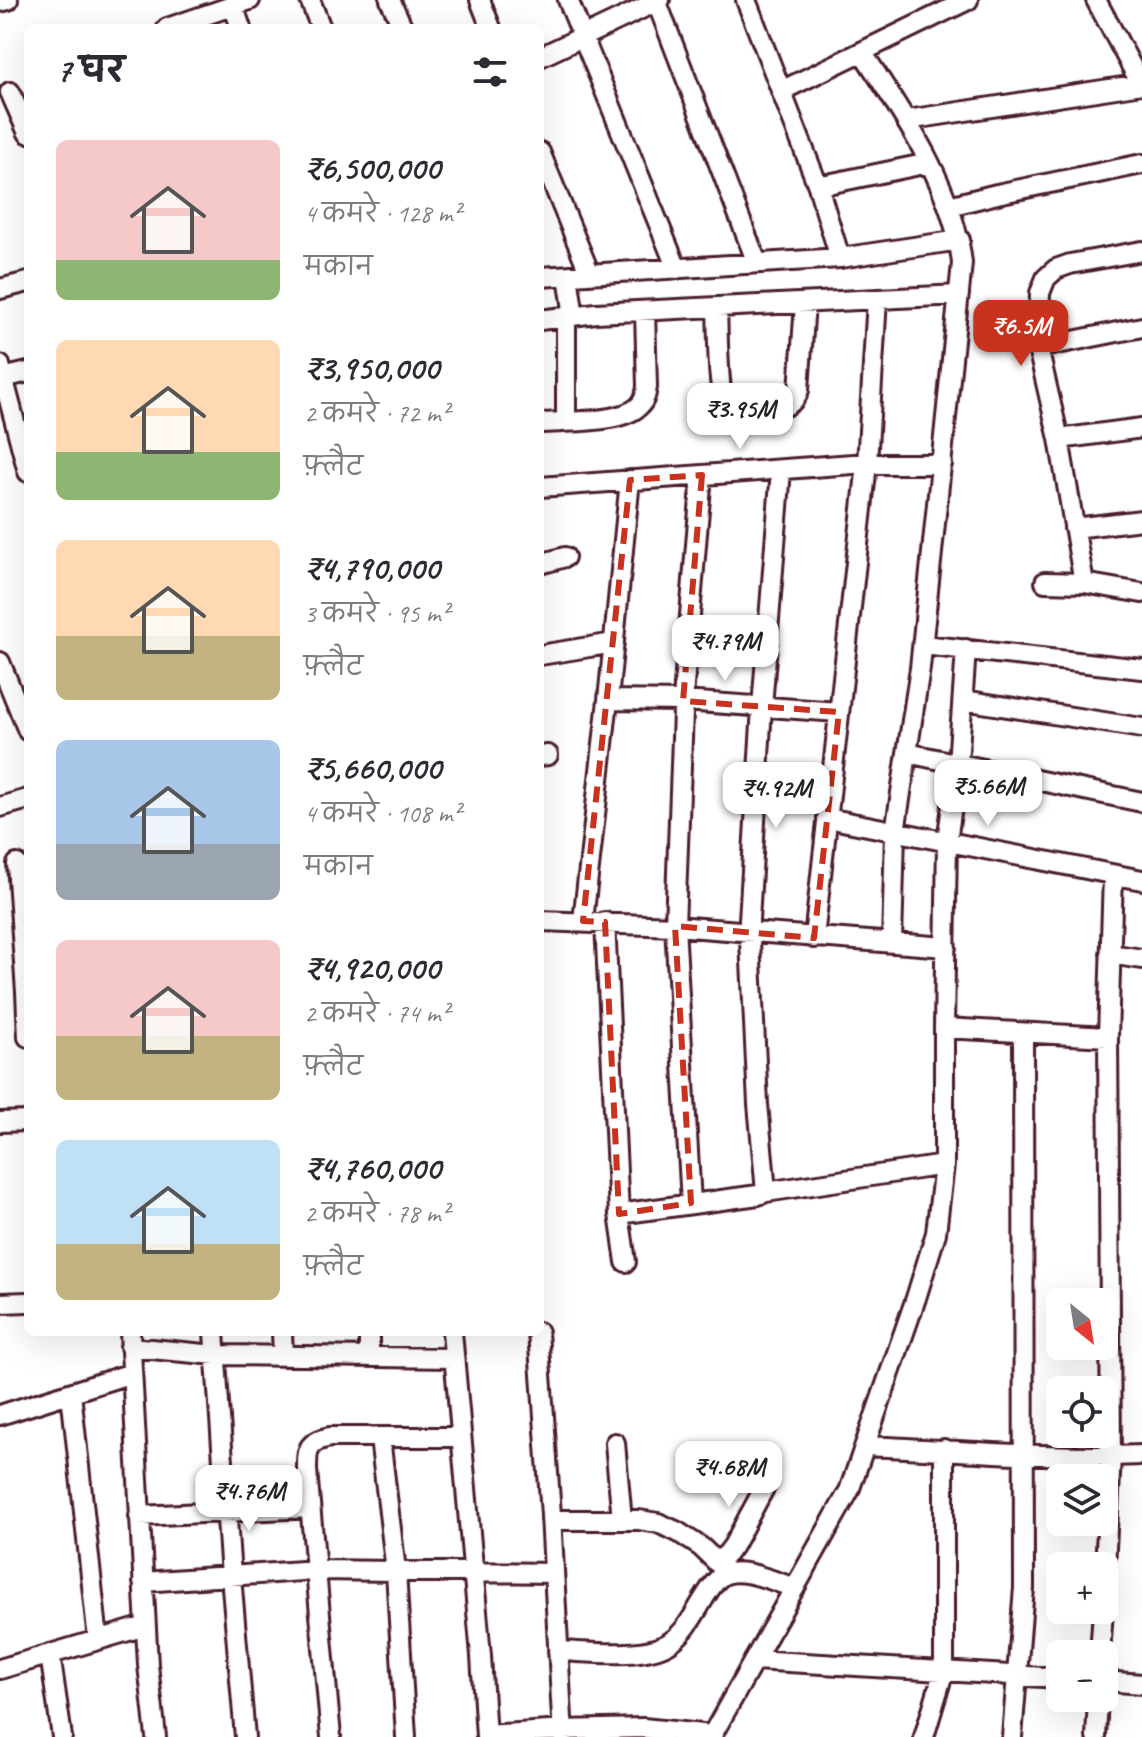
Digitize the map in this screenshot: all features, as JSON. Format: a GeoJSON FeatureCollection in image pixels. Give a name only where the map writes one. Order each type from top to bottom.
{"type":"FeatureCollection","features":[{"type":"Feature","properties":{"kind":"street"},"geometry":{"type":"LineString","coordinates":[[0,2],[8,0]]}},
{"type":"Feature","properties":{"kind":"street"},"geometry":{"type":"LineString","coordinates":[[310,0],[319,24]]}},
{"type":"Feature","properties":{"kind":"street"},"geometry":{"type":"LineString","coordinates":[[390,0],[401,24]]}},
{"type":"Feature","properties":{"kind":"street"},"geometry":{"type":"LineString","coordinates":[[480,0],[489,24]]}},
{"type":"Feature","properties":{"kind":"street"},"geometry":{"type":"LineString","coordinates":[[568,0],[677,269]]}},
{"type":"Feature","properties":{"kind":"street"},"geometry":{"type":"LineString","coordinates":[[544,55],[657,0],[757,263]]}},
{"type":"Feature","properties":{"kind":"street"},"geometry":{"type":"LineString","coordinates":[[746,0],[818,186],[840,258]]}},
{"type":"Feature","properties":{"kind":"street"},"geometry":{"type":"LineString","coordinates":[[781,91],[968,0]]}},
{"type":"Feature","properties":{"kind":"street"},"geometry":{"type":"LineString","coordinates":[[907,120],[1142,84],[1096,0]]}},
{"type":"Feature","properties":{"kind":"street"},"geometry":{"type":"LineString","coordinates":[[174,24],[202,7],[241,3],[241,24]]}},
{"type":"Feature","properties":{"kind":"street"},"geometry":{"type":"LineString","coordinates":[[862,52],[907,120],[929,163],[949,206],[960,240],[962,263],[923,645],[895,832],[892,943]]}},
{"type":"Feature","properties":{"kind":"street"},"geometry":{"type":"LineString","coordinates":[[10,92],[24,124]]}},
{"type":"Feature","properties":{"kind":"street"},"geometry":{"type":"LineString","coordinates":[[544,162],[590,274]]}},
{"type":"Feature","properties":{"kind":"street"},"geometry":{"type":"LineString","coordinates":[[818,186],[929,163]]}},
{"type":"Feature","properties":{"kind":"street"},"geometry":{"type":"LineString","coordinates":[[949,206],[1142,164]]}},
{"type":"Feature","properties":{"kind":"street"},"geometry":{"type":"LineString","coordinates":[[544,277],[840,258],[960,240]]}},
{"type":"Feature","properties":{"kind":"street"},"geometry":{"type":"LineString","coordinates":[[1084,583],[1059,439],[1038,348],[1040,293],[1046,278],[1056,269],[1142,251]]}},
{"type":"Feature","properties":{"kind":"street"},"geometry":{"type":"LineString","coordinates":[[566,421],[570,317],[568,276]]}},
{"type":"Feature","properties":{"kind":"street"},"geometry":{"type":"LineString","coordinates":[[0,289],[24,283]]}},
{"type":"Feature","properties":{"kind":"street"},"geometry":{"type":"LineString","coordinates":[[544,320],[645,311],[959,295]]}},
{"type":"Feature","properties":{"kind":"street"},"geometry":{"type":"LineString","coordinates":[[814,938],[867,464],[877,299]]}},
{"type":"Feature","properties":{"kind":"street"},"geometry":{"type":"LineString","coordinates":[[717,307],[723,401],[726,407],[751,412],[781,408],[796,398],[805,303]]}},
{"type":"Feature","properties":{"kind":"street"},"geometry":{"type":"LineString","coordinates":[[544,423],[622,415],[633,411],[645,398],[645,311]]}},
{"type":"Feature","properties":{"kind":"street"},"geometry":{"type":"LineString","coordinates":[[1038,348],[1142,327]]}},
{"type":"Feature","properties":{"kind":"street"},"geometry":{"type":"LineString","coordinates":[[24,372],[2,371],[24,452]]}},
{"type":"Feature","properties":{"kind":"street"},"geometry":{"type":"LineString","coordinates":[[1059,439],[1142,428]]}},
{"type":"Feature","properties":{"kind":"street"},"geometry":{"type":"LineString","coordinates":[[544,487],[867,464],[942,464]]}},
{"type":"Feature","properties":{"kind":"street"},"geometry":{"type":"LineString","coordinates":[[766,1192],[749,931],[762,707],[781,470]]}},
{"type":"Feature","properties":{"kind":"street"},"geometry":{"type":"LineString","coordinates":[[691,1203],[675,926],[683,701],[702,475]]}},
{"type":"Feature","properties":{"kind":"street"},"geometry":{"type":"LineString","coordinates":[[583,921],[630,480]]}},
{"type":"Feature","properties":{"kind":"street"},"geometry":{"type":"LineString","coordinates":[[1074,528],[1142,520]]}},
{"type":"Feature","properties":{"kind":"street"},"geometry":{"type":"LineString","coordinates":[[544,563],[565,557]]}},
{"type":"Feature","properties":{"kind":"street"},"geometry":{"type":"LineString","coordinates":[[1045,582],[1084,583],[1142,593]]}},
{"type":"Feature","properties":{"kind":"street"},"geometry":{"type":"LineString","coordinates":[[544,654],[614,643]]}},
{"type":"Feature","properties":{"kind":"street"},"geometry":{"type":"LineString","coordinates":[[923,645],[1142,669]]}},
{"type":"Feature","properties":{"kind":"street"},"geometry":{"type":"LineString","coordinates":[[452,1336],[486,1736],[643,1728],[712,1736],[849,1491],[936,1233],[944,1165],[947,841],[958,764],[966,649]]}},
{"type":"Feature","properties":{"kind":"street"},"geometry":{"type":"LineString","coordinates":[[0,662],[4,684],[24,723]]}},
{"type":"Feature","properties":{"kind":"street"},"geometry":{"type":"LineString","coordinates":[[608,700],[683,701],[839,712]]}},
{"type":"Feature","properties":{"kind":"street"},"geometry":{"type":"LineString","coordinates":[[963,700],[1142,728]]}},
{"type":"Feature","properties":{"kind":"street"},"geometry":{"type":"LineString","coordinates":[[907,753],[1142,802]]}},
{"type":"Feature","properties":{"kind":"street"},"geometry":{"type":"LineString","coordinates":[[0,807],[24,800]]}},
{"type":"Feature","properties":{"kind":"street"},"geometry":{"type":"LineString","coordinates":[[827,818],[1142,880]]}},
{"type":"Feature","properties":{"kind":"street"},"geometry":{"type":"LineString","coordinates":[[17,864],[24,964]]}},
{"type":"Feature","properties":{"kind":"street"},"geometry":{"type":"LineString","coordinates":[[1106,1552],[1111,1456],[1108,1037],[1113,875]]}},
{"type":"Feature","properties":{"kind":"street"},"geometry":{"type":"LineString","coordinates":[[544,921],[675,926],[946,947]]}},
{"type":"Feature","properties":{"kind":"street"},"geometry":{"type":"LineString","coordinates":[[605,922],[619,1214],[626,1262]]}},
{"type":"Feature","properties":{"kind":"street"},"geometry":{"type":"LineString","coordinates":[[1110,954],[1142,959]]}},
{"type":"Feature","properties":{"kind":"street"},"geometry":{"type":"LineString","coordinates":[[944,1028],[1108,1037]]}},
{"type":"Feature","properties":{"kind":"street"},"geometry":{"type":"LineString","coordinates":[[1012,1737],[1024,1588],[1023,1033]]}},
{"type":"Feature","properties":{"kind":"street"},"geometry":{"type":"LineString","coordinates":[[0,1122],[24,1121]]}},
{"type":"Feature","properties":{"kind":"street"},"geometry":{"type":"LineString","coordinates":[[619,1214],[944,1165]]}},
{"type":"Feature","properties":{"kind":"street"},"geometry":{"type":"LineString","coordinates":[[0,1303],[24,1302]]}},
{"type":"Feature","properties":{"kind":"street"},"geometry":{"type":"LineString","coordinates":[[214,1336],[245,1737]]}},
{"type":"Feature","properties":{"kind":"street"},"geometry":{"type":"LineString","coordinates":[[282,1336],[283,1356]]}},
{"type":"Feature","properties":{"kind":"street"},"geometry":{"type":"LineString","coordinates":[[369,1336],[369,1357]]}},
{"type":"Feature","properties":{"kind":"street"},"geometry":{"type":"LineString","coordinates":[[538,1336],[563,1734]]}},
{"type":"Feature","properties":{"kind":"street"},"geometry":{"type":"LineString","coordinates":[[156,1737],[145,1626],[130,1339],[216,1355],[454,1358]]}},
{"type":"Feature","properties":{"kind":"street"},"geometry":{"type":"LineString","coordinates":[[0,1415],[132,1373]]}},
{"type":"Feature","properties":{"kind":"street"},"geometry":{"type":"LineString","coordinates":[[71,1393],[98,1640]]}},
{"type":"Feature","properties":{"kind":"street"},"geometry":{"type":"LineString","coordinates":[[331,1737],[307,1453],[316,1440],[330,1437],[461,1437]]}},
{"type":"Feature","properties":{"kind":"street"},"geometry":{"type":"LineString","coordinates":[[380,1438],[396,1571],[406,1737]]}},
{"type":"Feature","properties":{"kind":"street"},"geometry":{"type":"LineString","coordinates":[[615,1443],[622,1520]]}},
{"type":"Feature","properties":{"kind":"street"},"geometry":{"type":"LineString","coordinates":[[865,1446],[1142,1455]]}},
{"type":"Feature","properties":{"kind":"street"},"geometry":{"type":"LineString","coordinates":[[924,1737],[944,1670],[944,1449]]}},
{"type":"Feature","properties":{"kind":"street"},"geometry":{"type":"LineString","coordinates":[[558,1651],[648,1652],[678,1637],[718,1578],[727,1554],[768,1481]]}},
{"type":"Feature","properties":{"kind":"street"},"geometry":{"type":"LineString","coordinates":[[139,1516],[310,1508]]}},
{"type":"Feature","properties":{"kind":"street"},"geometry":{"type":"LineString","coordinates":[[551,1520],[658,1523],[701,1547],[721,1567],[795,1588]]}},
{"type":"Feature","properties":{"kind":"street"},"geometry":{"type":"LineString","coordinates":[[143,1582],[316,1570],[554,1573]]}},
{"type":"Feature","properties":{"kind":"street"},"geometry":{"type":"LineString","coordinates":[[0,1669],[145,1626]]}},
{"type":"Feature","properties":{"kind":"street"},"geometry":{"type":"LineString","coordinates":[[50,1654],[62,1737]]}},
{"type":"Feature","properties":{"kind":"street"},"geometry":{"type":"LineString","coordinates":[[754,1660],[1046,1677]]}},
{"type":"Feature","properties":{"kind":"street"},"geometry":{"type":"LineString","coordinates":[[1118,1682],[1142,1684]]}},
{"type":"Feature","properties":{"kind":"street"},"geometry":{"type":"LineString","coordinates":[[1096,1737],[1097,1712]]}},
{"type":"Feature","properties":{"kind":"highlighted area"},"geometry":{"type":"Polygon","coordinates":[[[702,475],[683,701],[839,712],[814,938],[675,926],[691,1203],[619,1214],[605,922],[583,921],[630,480],[702,475]]]}}]}
